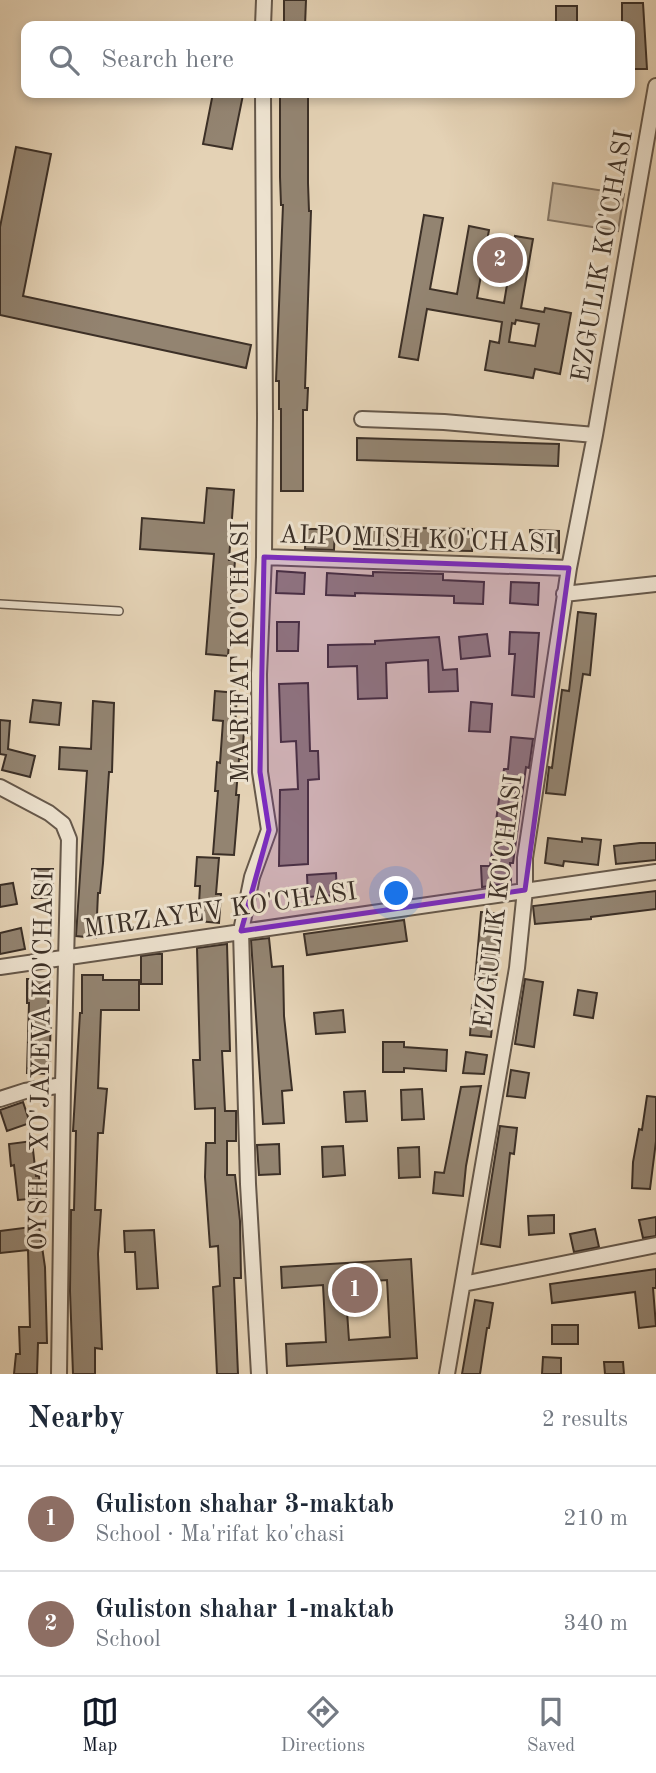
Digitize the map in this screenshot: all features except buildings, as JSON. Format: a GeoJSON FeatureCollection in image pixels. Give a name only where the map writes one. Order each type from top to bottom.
{"type":"FeatureCollection","features":[{"type":"Feature","properties":{"kind":"street"},"geometry":{"type":"LineString","coordinates":[[264,0],[264,21]]}},
{"type":"Feature","properties":{"kind":"street","name":"EZGULIK KO'CHASI"},"geometry":{"type":"LineString","coordinates":[[447,1374],[517,968],[525,890],[525,858],[564,594],[595,435],[656,86]]}},
{"type":"Feature","properties":{"kind":"street","name":"MA'RIFAT KO'CHASI"},"geometry":{"type":"LineString","coordinates":[[259,1374],[248,1184],[241,930],[252,877],[269,830],[260,772],[259,674],[264,557],[264,98]]}},
{"type":"Feature","properties":{"kind":"street"},"geometry":{"type":"LineString","coordinates":[[362,419],[444,422],[595,435]]}},
{"type":"Feature","properties":{"kind":"street","name":"ALPOMISH KO'CHASI"},"geometry":{"type":"LineString","coordinates":[[264,557],[569,568]]}},
{"type":"Feature","properties":{"kind":"street","name":"ALPOMISH KO'CHASI"},"geometry":{"type":"LineString","coordinates":[[564,594],[656,584]]}},
{"type":"Feature","properties":{"kind":"street","name":"OYSHA XO'JAYEVA KO'CHASI"},"geometry":{"type":"LineString","coordinates":[[0,787],[49,813],[63,824],[69,839],[62,1085],[59,1374]]}},
{"type":"Feature","properties":{"kind":"street","name":"MIRZAYEV KO'CHASI"},"geometry":{"type":"LineString","coordinates":[[0,967],[656,872]]}},
{"type":"Feature","properties":{"kind":"street"},"geometry":{"type":"LineString","coordinates":[[0,1099],[24,1091],[62,1085]]}},
{"type":"Feature","properties":{"kind":"street"},"geometry":{"type":"LineString","coordinates":[[463,1284],[656,1245]]}},
{"type":"Feature","properties":{"kind":"lane"},"geometry":{"type":"LineString","coordinates":[[0,604],[119,611]]}},
{"type":"Feature","properties":{"kind":"highlighted area"},"geometry":{"type":"Polygon","coordinates":[[[264,557],[569,568],[525,890],[241,931],[269,830],[260,772],[264,557]]]}},
{"type":"Feature","properties":{"kind":"shaded area"},"geometry":{"type":"Polygon","coordinates":[[[553,183],[624,194],[618,231],[548,220],[553,183]]]}},
{"type":"Feature","properties":{"kind":"place","name":"Guliston shahar 1-maktab"},"geometry":{"type":"Point","coordinates":[500,260]}},
{"type":"Feature","properties":{"kind":"place","name":"Guliston shahar 3-maktab"},"geometry":{"type":"Point","coordinates":[355,1290]}}]}
